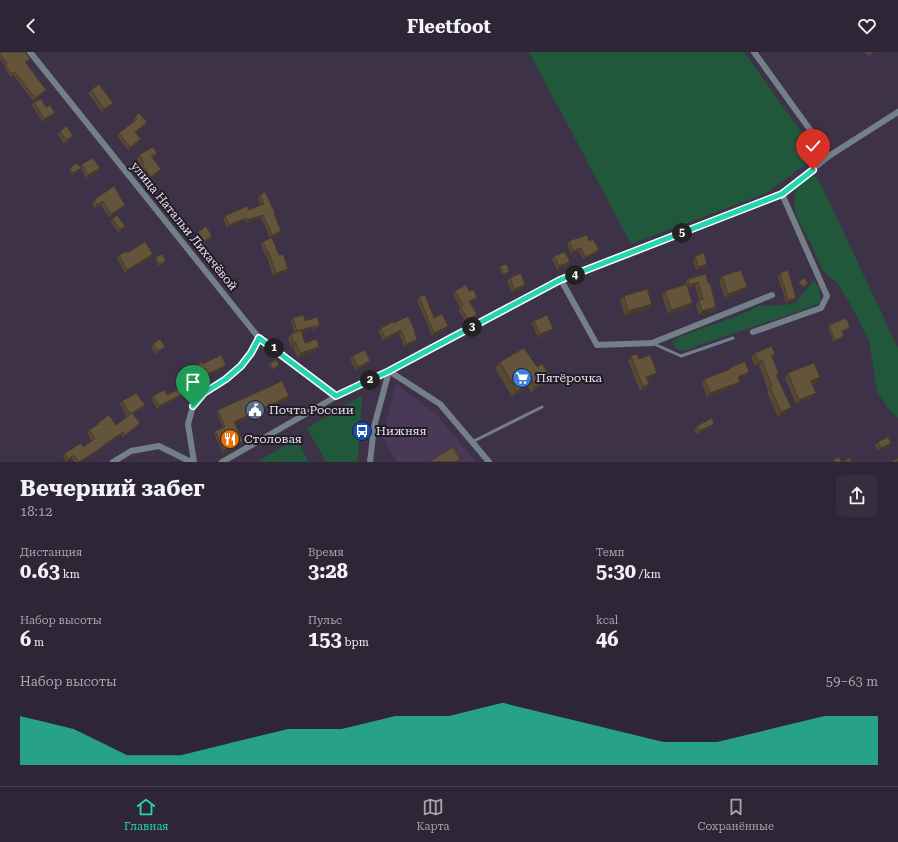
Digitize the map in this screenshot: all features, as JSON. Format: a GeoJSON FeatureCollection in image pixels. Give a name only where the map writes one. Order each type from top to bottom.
{"type":"FeatureCollection","features":[{"type":"Feature","properties":{"kind":"street","name":"улица Натальи Лихачёвой"},"geometry":{"type":"LineString","coordinates":[[30,52],[259,338],[336,396]]}},
{"type":"Feature","properties":{"kind":"street"},"geometry":{"type":"LineString","coordinates":[[754,52],[829,156]]}},
{"type":"Feature","properties":{"kind":"street"},"geometry":{"type":"LineString","coordinates":[[222,462],[336,396],[389,371],[560,280],[782,194],[829,156],[898,112]]}},
{"type":"Feature","properties":{"kind":"street"},"geometry":{"type":"LineString","coordinates":[[753,332],[821,308],[827,296],[782,194]]}},
{"type":"Feature","properties":{"kind":"street"},"geometry":{"type":"LineString","coordinates":[[560,280],[597,345],[652,343],[772,295]]}},
{"type":"Feature","properties":{"kind":"street"},"geometry":{"type":"LineString","coordinates":[[194,462],[188,424],[193,406],[204,393],[226,379],[241,366],[251,353],[259,338]]}},
{"type":"Feature","properties":{"kind":"street"},"geometry":{"type":"LineString","coordinates":[[389,371],[440,404],[489,462]]}},
{"type":"Feature","properties":{"kind":"street"},"geometry":{"type":"LineString","coordinates":[[370,462],[374,427],[389,371]]}},
{"type":"Feature","properties":{"kind":"street"},"geometry":{"type":"LineString","coordinates":[[113,462],[130,451],[158,446],[190,462]]}},
{"type":"Feature","properties":{"kind":"lane"},"geometry":{"type":"LineString","coordinates":[[652,343],[681,356],[733,338]]}},
{"type":"Feature","properties":{"kind":"lane"},"geometry":{"type":"LineString","coordinates":[[472,442],[542,407]]}},
{"type":"Feature","properties":{"kind":"shaded area"},"geometry":{"type":"Polygon","coordinates":[[[396,384],[436,414],[476,462],[397,462],[383,437],[396,384]]]}},
{"type":"Feature","properties":{"kind":"green space"},"geometry":{"type":"Polygon","coordinates":[[[529,52],[744,52],[818,155],[767,193],[631,244],[529,52]]]}},
{"type":"Feature","properties":{"kind":"green space"},"geometry":{"type":"Polygon","coordinates":[[[815,176],[819,180],[898,348],[898,418],[888,409],[877,391],[869,340],[848,300],[837,283],[823,271],[796,216],[794,202],[796,188],[809,177],[815,176]]]}},
{"type":"Feature","properties":{"kind":"green space"},"geometry":{"type":"Polygon","coordinates":[[[814,280],[819,288],[821,302],[811,307],[682,351],[676,348],[672,341],[679,337],[747,312],[758,306],[795,303],[814,280]]]}},
{"type":"Feature","properties":{"kind":"green space"},"geometry":{"type":"Polygon","coordinates":[[[362,395],[358,462],[326,462],[307,428],[362,395]]]}},
{"type":"Feature","properties":{"kind":"green space"},"geometry":{"type":"Polygon","coordinates":[[[296,439],[309,462],[257,462],[296,439]]]}},
{"type":"Feature","properties":{"kind":"building"},"geometry":{"type":"Polygon","coordinates":[[[0,52],[25,52],[30,59],[25,62],[46,90],[35,98],[15,72],[12,74],[5,65],[7,64],[0,52]]]}},
{"type":"Feature","properties":{"kind":"building"},"geometry":{"type":"Polygon","coordinates":[[[99,84],[113,103],[104,109],[91,90],[99,84]]]}},
{"type":"Feature","properties":{"kind":"building"},"geometry":{"type":"Polygon","coordinates":[[[41,99],[46,107],[50,105],[55,113],[44,119],[34,102],[41,99]]]}},
{"type":"Feature","properties":{"kind":"building"},"geometry":{"type":"Polygon","coordinates":[[[139,113],[147,122],[135,132],[141,139],[130,147],[119,133],[137,119],[135,117],[139,113]]]}},
{"type":"Feature","properties":{"kind":"building"},"geometry":{"type":"Polygon","coordinates":[[[67,126],[73,136],[66,140],[60,131],[67,126]]]}},
{"type":"Feature","properties":{"kind":"building"},"geometry":{"type":"Polygon","coordinates":[[[153,147],[157,153],[151,156],[161,169],[151,177],[142,164],[144,163],[139,155],[153,147]]]}},
{"type":"Feature","properties":{"kind":"building"},"geometry":{"type":"Polygon","coordinates":[[[93,158],[100,168],[88,175],[82,164],[93,158]]]}},
{"type":"Feature","properties":{"kind":"building"},"geometry":{"type":"Polygon","coordinates":[[[77,163],[81,168],[73,173],[70,168],[77,163]]]}},
{"type":"Feature","properties":{"kind":"building"},"geometry":{"type":"Polygon","coordinates":[[[114,186],[125,205],[111,214],[103,201],[98,205],[94,200],[114,186]]]}},
{"type":"Feature","properties":{"kind":"building"},"geometry":{"type":"Polygon","coordinates":[[[265,192],[275,213],[281,231],[272,235],[263,215],[247,220],[246,218],[229,225],[225,216],[248,206],[249,210],[264,204],[260,195],[265,192]]]}},
{"type":"Feature","properties":{"kind":"building"},"geometry":{"type":"Polygon","coordinates":[[[117,215],[125,226],[120,229],[112,219],[117,215]]]}},
{"type":"Feature","properties":{"kind":"building"},"geometry":{"type":"Polygon","coordinates":[[[206,226],[212,236],[204,241],[198,232],[206,226]]]}},
{"type":"Feature","properties":{"kind":"building"},"geometry":{"type":"Polygon","coordinates":[[[587,235],[589,241],[593,239],[599,250],[585,257],[581,248],[573,251],[569,241],[587,235]]]}},
{"type":"Feature","properties":{"kind":"building"},"geometry":{"type":"Polygon","coordinates":[[[272,238],[279,255],[283,254],[288,269],[276,273],[263,241],[272,238]]]}},
{"type":"Feature","properties":{"kind":"building"},"geometry":{"type":"Polygon","coordinates":[[[145,242],[153,254],[127,270],[119,255],[126,251],[127,253],[145,242]]]}},
{"type":"Feature","properties":{"kind":"building"},"geometry":{"type":"Polygon","coordinates":[[[565,252],[570,262],[559,266],[554,256],[565,252]]]}},
{"type":"Feature","properties":{"kind":"building"},"geometry":{"type":"Polygon","coordinates":[[[704,253],[707,264],[698,267],[695,256],[704,253]]]}},
{"type":"Feature","properties":{"kind":"building"},"geometry":{"type":"Polygon","coordinates":[[[162,254],[166,261],[159,264],[156,257],[162,254]]]}},
{"type":"Feature","properties":{"kind":"building"},"geometry":{"type":"Polygon","coordinates":[[[507,264],[509,272],[503,274],[500,266],[507,264]]]}},
{"type":"Feature","properties":{"kind":"building"},"geometry":{"type":"Polygon","coordinates":[[[741,270],[747,287],[728,294],[722,276],[741,270]]]}},
{"type":"Feature","properties":{"kind":"building"},"geometry":{"type":"Polygon","coordinates":[[[788,270],[796,298],[788,300],[780,273],[788,270]]]}},
{"type":"Feature","properties":{"kind":"building"},"geometry":{"type":"Polygon","coordinates":[[[521,273],[525,285],[514,289],[510,278],[521,273]]]}},
{"type":"Feature","properties":{"kind":"building"},"geometry":{"type":"Polygon","coordinates":[[[706,274],[708,283],[710,283],[716,307],[702,311],[699,300],[703,299],[698,282],[689,285],[688,279],[706,274]]]}},
{"type":"Feature","properties":{"kind":"building"},"geometry":{"type":"Polygon","coordinates":[[[804,278],[808,283],[804,287],[799,282],[804,278]]]}},
{"type":"Feature","properties":{"kind":"building"},"geometry":{"type":"Polygon","coordinates":[[[687,284],[692,303],[671,310],[665,291],[687,284]]]}},
{"type":"Feature","properties":{"kind":"building"},"geometry":{"type":"Polygon","coordinates":[[[466,285],[469,291],[474,290],[477,298],[469,301],[477,314],[468,319],[460,307],[463,305],[455,291],[466,285]]]}},
{"type":"Feature","properties":{"kind":"building"},"geometry":{"type":"Polygon","coordinates":[[[647,289],[652,304],[628,311],[624,296],[647,289]]]}},
{"type":"Feature","properties":{"kind":"building"},"geometry":{"type":"Polygon","coordinates":[[[425,295],[434,318],[442,314],[448,326],[434,333],[419,297],[425,295]]]}},
{"type":"Feature","properties":{"kind":"building"},"geometry":{"type":"Polygon","coordinates":[[[303,315],[305,321],[317,317],[320,325],[297,331],[293,318],[303,315]]]}},
{"type":"Feature","properties":{"kind":"building"},"geometry":{"type":"Polygon","coordinates":[[[547,315],[553,329],[540,334],[534,321],[547,315]]]}},
{"type":"Feature","properties":{"kind":"building"},"geometry":{"type":"Polygon","coordinates":[[[408,316],[417,340],[406,344],[401,330],[385,338],[381,328],[408,316]]]}},
{"type":"Feature","properties":{"kind":"building"},"geometry":{"type":"Polygon","coordinates":[[[846,318],[850,327],[842,331],[844,336],[835,340],[829,325],[846,318]]]}},
{"type":"Feature","properties":{"kind":"building"},"geometry":{"type":"Polygon","coordinates":[[[301,330],[305,343],[317,339],[319,347],[301,353],[296,343],[294,343],[291,334],[301,330]]]}},
{"type":"Feature","properties":{"kind":"building"},"geometry":{"type":"Polygon","coordinates":[[[160,339],[165,347],[158,351],[153,344],[160,339]]]}},
{"type":"Feature","properties":{"kind":"building"},"geometry":{"type":"Polygon","coordinates":[[[772,346],[775,354],[771,355],[779,374],[776,375],[791,407],[781,412],[770,387],[772,386],[762,360],[758,362],[755,353],[772,346]]]}},
{"type":"Feature","properties":{"kind":"building","name":"Пятёрочка"},"geometry":{"type":"Polygon","coordinates":[[[524,348],[537,367],[542,364],[550,376],[535,387],[532,381],[517,391],[500,362],[524,348]]]}},
{"type":"Feature","properties":{"kind":"building"},"geometry":{"type":"Polygon","coordinates":[[[365,350],[370,361],[358,367],[352,356],[365,350]]]}},
{"type":"Feature","properties":{"kind":"building"},"geometry":{"type":"Polygon","coordinates":[[[637,354],[639,359],[650,355],[657,373],[646,377],[649,384],[643,386],[631,356],[637,354]]]}},
{"type":"Feature","properties":{"kind":"building"},"geometry":{"type":"Polygon","coordinates":[[[221,355],[226,365],[204,376],[207,380],[198,385],[189,370],[202,362],[203,364],[221,355]]]}},
{"type":"Feature","properties":{"kind":"building"},"geometry":{"type":"Polygon","coordinates":[[[276,360],[279,365],[273,369],[270,363],[276,360]]]}},
{"type":"Feature","properties":{"kind":"building"},"geometry":{"type":"Polygon","coordinates":[[[745,361],[749,372],[738,377],[740,382],[710,393],[705,379],[745,361]]]}},
{"type":"Feature","properties":{"kind":"building"},"geometry":{"type":"Polygon","coordinates":[[[814,363],[820,377],[811,381],[816,393],[799,400],[788,373],[814,363]]]}},
{"type":"Feature","properties":{"kind":"building"},"geometry":{"type":"Polygon","coordinates":[[[282,381],[289,396],[234,422],[243,441],[224,450],[215,431],[225,427],[218,410],[282,381]]]}},
{"type":"Feature","properties":{"kind":"building"},"geometry":{"type":"Polygon","coordinates":[[[181,388],[184,393],[159,406],[153,396],[164,390],[167,395],[181,388]]]}},
{"type":"Feature","properties":{"kind":"building"},"geometry":{"type":"Polygon","coordinates":[[[136,393],[145,405],[130,414],[122,401],[136,393]]]}},
{"type":"Feature","properties":{"kind":"building"},"geometry":{"type":"Polygon","coordinates":[[[132,413],[140,423],[125,435],[123,432],[79,462],[74,455],[68,459],[65,453],[81,443],[83,447],[95,439],[89,430],[109,415],[116,425],[132,413]]]}},
{"type":"Feature","properties":{"kind":"building"},"geometry":{"type":"Polygon","coordinates":[[[712,418],[714,424],[699,431],[697,426],[712,418]]]}},
{"type":"Feature","properties":{"kind":"building"},"geometry":{"type":"Polygon","coordinates":[[[888,437],[891,443],[881,448],[878,442],[888,437]]]}},
{"type":"Feature","properties":{"kind":"building"},"geometry":{"type":"Polygon","coordinates":[[[453,447],[460,459],[456,462],[429,462],[453,447]]]}},
{"type":"Feature","properties":{"kind":"building"},"geometry":{"type":"Polygon","coordinates":[[[839,457],[842,462],[834,462],[833,460],[839,457]]]}},
{"type":"Feature","properties":{"kind":"building"},"geometry":{"type":"Polygon","coordinates":[[[850,458],[852,462],[842,462],[850,458]]]}},
{"type":"Feature","properties":{"kind":"building"},"geometry":{"type":"Polygon","coordinates":[[[898,458],[898,462],[890,462],[898,458]]]}},
{"type":"Feature","properties":{"kind":"place","name":"Пятёрочка"},"geometry":{"type":"Point","coordinates":[522,378]}},
{"type":"Feature","properties":{"kind":"place","name":"Почта России"},"geometry":{"type":"Point","coordinates":[255,410]}},
{"type":"Feature","properties":{"kind":"place","name":"Нижняя"},"geometry":{"type":"Point","coordinates":[362,431]}},
{"type":"Feature","properties":{"kind":"place","name":"Столовая"},"geometry":{"type":"Point","coordinates":[230,439]}},
{"type":"Feature","properties":{"kind":"route"},"geometry":{"type":"LineString","coordinates":[[193,406],[204,393],[226,379],[241,366],[251,353],[259,338],[336,396],[389,371],[560,280],[782,194],[813,170]]}}]}
